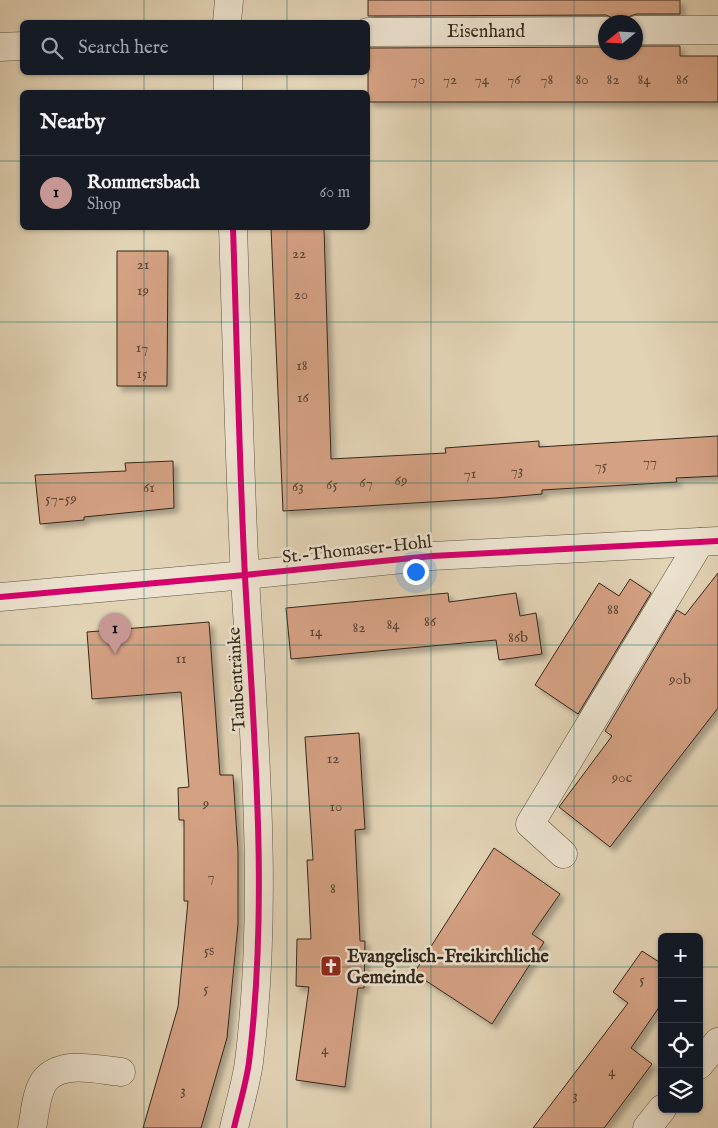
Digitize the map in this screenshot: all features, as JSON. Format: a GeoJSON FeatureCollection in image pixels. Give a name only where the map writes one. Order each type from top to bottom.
{"type":"FeatureCollection","features":[{"type":"Feature","properties":{"kind":"street"},"geometry":{"type":"LineString","coordinates":[[227,20],[230,0]]}},
{"type":"Feature","properties":{"kind":"street","name":"Eisenhand"},"geometry":{"type":"LineString","coordinates":[[370,32],[598,30]]}},
{"type":"Feature","properties":{"kind":"street"},"geometry":{"type":"LineString","coordinates":[[643,30],[718,30]]}},
{"type":"Feature","properties":{"kind":"street"},"geometry":{"type":"LineString","coordinates":[[0,47],[20,46]]}},
{"type":"Feature","properties":{"kind":"street"},"geometry":{"type":"LineString","coordinates":[[228,75],[228,90]]}},
{"type":"Feature","properties":{"kind":"street","name":"Taubentränke"},"geometry":{"type":"LineString","coordinates":[[233,230],[245,576],[252,688],[257,834],[257,959],[248,1063],[234,1128]]}},
{"type":"Feature","properties":{"kind":"street"},"geometry":{"type":"LineString","coordinates":[[563,854],[530,824],[709,541]]}},
{"type":"Feature","properties":{"kind":"street","name":"St.-Thomaser-Hohl"},"geometry":{"type":"LineString","coordinates":[[0,596],[245,576],[432,556],[709,541]]}},
{"type":"Feature","properties":{"kind":"street"},"geometry":{"type":"LineString","coordinates":[[703,1060],[718,1042]]}},
{"type":"Feature","properties":{"kind":"street"},"geometry":{"type":"LineString","coordinates":[[32,1128],[39,1096],[46,1080],[64,1067],[121,1072]]}},
{"type":"Feature","properties":{"kind":"street"},"geometry":{"type":"LineString","coordinates":[[647,1128],[659,1113]]}},
{"type":"Feature","properties":{"kind":"building"},"geometry":{"type":"Polygon","coordinates":[[[368,0],[680,0],[680,14],[368,16],[368,0]]]}},
{"type":"Feature","properties":{"kind":"building"},"geometry":{"type":"Polygon","coordinates":[[[643,46],[680,46],[680,56],[718,56],[718,102],[370,102],[368,75],[370,75],[370,48],[598,47],[598,60],[643,60],[643,46]]]}},
{"type":"Feature","properties":{"kind":"building"},"geometry":{"type":"Polygon","coordinates":[[[271,230],[324,230],[331,459],[446,453],[445,448],[539,441],[539,447],[718,436],[718,476],[676,478],[677,482],[542,490],[542,494],[496,498],[283,511],[271,230]]]}},
{"type":"Feature","properties":{"kind":"building"},"geometry":{"type":"Polygon","coordinates":[[[117,251],[168,251],[167,386],[117,386],[117,251]]]}},
{"type":"Feature","properties":{"kind":"building"},"geometry":{"type":"Polygon","coordinates":[[[173,461],[174,508],[84,517],[84,520],[40,524],[35,475],[126,471],[125,463],[173,461]]]}},
{"type":"Feature","properties":{"kind":"building"},"geometry":{"type":"Polygon","coordinates":[[[718,573],[718,708],[610,847],[559,807],[612,736],[605,731],[677,610],[685,615],[718,573]]]}},
{"type":"Feature","properties":{"kind":"building"},"geometry":{"type":"Polygon","coordinates":[[[630,579],[651,593],[578,714],[535,685],[599,583],[619,596],[630,579]]]}},
{"type":"Feature","properties":{"kind":"building"},"geometry":{"type":"Polygon","coordinates":[[[448,593],[449,602],[516,593],[520,616],[536,613],[542,654],[499,660],[496,640],[291,659],[286,608],[448,593]]]}},
{"type":"Feature","properties":{"kind":"building"},"geometry":{"type":"Polygon","coordinates":[[[209,622],[220,775],[233,775],[238,851],[238,924],[227,1038],[201,1128],[143,1128],[178,1007],[188,901],[184,901],[184,820],[179,820],[178,788],[189,787],[181,692],[92,699],[87,632],[209,622]]]}},
{"type":"Feature","properties":{"kind":"building"},"geometry":{"type":"Polygon","coordinates":[[[359,733],[365,829],[355,830],[360,941],[365,941],[364,988],[358,988],[345,1087],[296,1080],[309,987],[296,986],[297,939],[311,939],[307,860],[313,860],[305,737],[359,733]]]}},
{"type":"Feature","properties":{"kind":"building"},"geometry":{"type":"Polygon","coordinates":[[[494,848],[560,894],[532,934],[544,942],[492,1024],[414,973],[494,848]]]}},
{"type":"Feature","properties":{"kind":"building"},"geometry":{"type":"Polygon","coordinates":[[[642,951],[658,961],[658,1009],[631,1048],[652,1064],[604,1128],[533,1128],[628,1003],[613,992],[642,951]]]}},
{"type":"Feature","properties":{"kind":"cycle path"},"geometry":{"type":"LineString","coordinates":[[233,230],[241,489],[258,819],[259,880],[255,1001],[249,1062],[234,1128]]}},
{"type":"Feature","properties":{"kind":"cycle path"},"geometry":{"type":"LineString","coordinates":[[0,597],[432,556],[718,541]]}},
{"type":"Feature","properties":{"kind":"place","name":"Rommersbach"},"geometry":{"type":"Point","coordinates":[115,654]}},
{"type":"Feature","properties":{"kind":"place","name":"Evangelisch-Freikirchliche Gemeinde"},"geometry":{"type":"Point","coordinates":[331,966]}}]}
